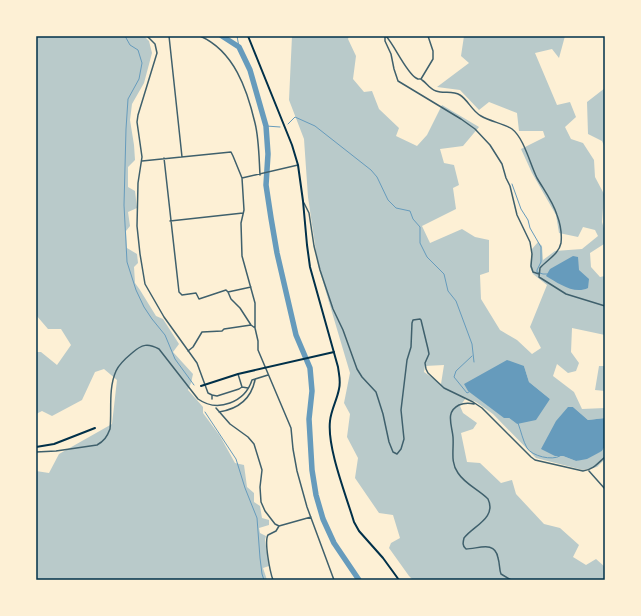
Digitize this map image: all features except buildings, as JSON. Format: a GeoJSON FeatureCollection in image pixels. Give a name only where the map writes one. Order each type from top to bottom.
{"type":"FeatureCollection","features":[{"type":"Feature","properties":{"kind":"main road"},"geometry":{"type":"LineString","coordinates":[[248,36],[298,165],[310,267],[338,367],[340,380],[339,389],[330,420],[333,452],[354,522],[399,580]]}},
{"type":"Feature","properties":{"kind":"main road"},"geometry":{"type":"LineString","coordinates":[[201,386],[238,374],[334,352]]}},
{"type":"Feature","properties":{"kind":"main road"},"geometry":{"type":"LineString","coordinates":[[36,447],[54,444],[95,428]]}},
{"type":"Feature","properties":{"kind":"street"},"geometry":{"type":"LineString","coordinates":[[147,36],[155,44],[157,53],[137,122],[142,160],[138,183],[139,197],[137,226],[145,284],[164,317],[197,363],[208,393],[217,396],[239,389],[242,386]]}},
{"type":"Feature","properties":{"kind":"street"},"geometry":{"type":"LineString","coordinates":[[169,36],[182,157]]}},
{"type":"Feature","properties":{"kind":"street"},"geometry":{"type":"LineString","coordinates":[[200,36],[222,50],[240,77],[255,124],[260,175]]}},
{"type":"Feature","properties":{"kind":"street"},"geometry":{"type":"LineString","coordinates":[[386,36],[392,42],[407,68],[416,78],[421,79],[437,91],[455,92],[459,94],[475,112],[508,127],[518,136],[536,176],[554,206],[558,216],[561,243],[556,253],[544,263],[539,271],[540,277],[542,280],[566,294],[605,306]]}},
{"type":"Feature","properties":{"kind":"street"},"geometry":{"type":"LineString","coordinates":[[386,36],[385,41],[391,54],[398,81],[461,118],[475,129],[490,145],[502,164],[510,186],[517,215],[530,242],[532,254],[531,266],[533,272],[539,274]]}},
{"type":"Feature","properties":{"kind":"street"},"geometry":{"type":"LineString","coordinates":[[421,79],[433,59],[433,51],[428,36]]}},
{"type":"Feature","properties":{"kind":"street"},"geometry":{"type":"LineString","coordinates":[[142,160],[230,152],[234,156],[242,178],[244,201],[241,223],[242,256],[255,303],[255,328],[258,350],[291,428],[297,470],[311,517],[334,580]]}},
{"type":"Feature","properties":{"kind":"street"},"geometry":{"type":"LineString","coordinates":[[164,158],[178,292],[182,295],[196,293],[199,299],[226,290],[228,292],[251,287]]}},
{"type":"Feature","properties":{"kind":"street"},"geometry":{"type":"LineString","coordinates":[[242,178],[298,165]]}},
{"type":"Feature","properties":{"kind":"street"},"geometry":{"type":"LineString","coordinates":[[303,201],[309,213],[314,246],[333,309],[343,330],[357,369],[362,377],[376,392],[393,452],[397,454],[400,452],[404,438],[401,410],[407,360],[411,347],[413,320],[415,318],[421,320],[428,349],[425,363],[426,369],[428,373],[444,388],[482,408],[535,460],[570,469],[588,471],[605,489]]}},
{"type":"Feature","properties":{"kind":"street"},"geometry":{"type":"LineString","coordinates":[[170,221],[243,213]]}},
{"type":"Feature","properties":{"kind":"street"},"geometry":{"type":"LineString","coordinates":[[228,292],[231,299],[255,328]]}},
{"type":"Feature","properties":{"kind":"street"},"geometry":{"type":"LineString","coordinates":[[188,351],[193,347],[202,332],[222,332],[224,329],[251,325]]}},
{"type":"Feature","properties":{"kind":"street"},"geometry":{"type":"LineString","coordinates":[[36,452],[56,451],[102,442],[110,429],[112,385],[116,370],[134,351],[144,345],[153,346],[160,349],[198,398],[205,403],[212,405],[226,405],[239,399],[244,394],[252,380],[268,375]]}},
{"type":"Feature","properties":{"kind":"street"},"geometry":{"type":"LineString","coordinates":[[238,374],[242,386]]}},
{"type":"Feature","properties":{"kind":"street"},"geometry":{"type":"LineString","coordinates":[[219,412],[233,409],[246,400],[255,379]]}},
{"type":"Feature","properties":{"kind":"street"},"geometry":{"type":"LineString","coordinates":[[242,386],[248,388]]}},
{"type":"Feature","properties":{"kind":"street"},"geometry":{"type":"LineString","coordinates":[[212,395],[212,400]]}},
{"type":"Feature","properties":{"kind":"street"},"geometry":{"type":"LineString","coordinates":[[476,404],[462,404],[455,407],[450,414],[455,469],[465,481],[488,499],[491,504],[488,515],[464,538],[464,547],[466,549],[470,549],[483,546],[493,549],[498,557],[501,574],[511,580]]}},
{"type":"Feature","properties":{"kind":"street"},"geometry":{"type":"LineString","coordinates":[[216,408],[230,424],[248,437],[254,444],[262,470],[260,487],[261,502],[275,524],[279,526]]}},
{"type":"Feature","properties":{"kind":"street"},"geometry":{"type":"LineString","coordinates":[[588,471],[605,457]]}},
{"type":"Feature","properties":{"kind":"street"},"geometry":{"type":"LineString","coordinates":[[273,580],[266,541],[268,535],[276,531],[279,526],[311,517]]}},
{"type":"Feature","properties":{"kind":"shaded area"},"geometry":{"type":"Polygon","coordinates":[[[36,36],[144,36],[149,41],[152,53],[144,83],[132,104],[130,120],[135,160],[128,167],[128,187],[135,191],[137,208],[128,212],[130,226],[126,231],[127,248],[137,254],[138,263],[134,267],[135,283],[156,316],[163,319],[179,344],[173,352],[193,374],[188,390],[203,407],[203,413],[220,436],[235,463],[244,465],[247,487],[254,493],[254,502],[260,506],[262,518],[269,520],[269,525],[259,528],[260,533],[266,536],[265,540],[269,566],[263,568],[267,580],[36,580],[36,471],[49,473],[59,454],[112,424],[117,380],[104,369],[95,372],[82,400],[52,416],[42,411],[36,414],[36,352],[41,352],[57,365],[71,345],[61,329],[48,329],[36,315],[36,36]]]}},
{"type":"Feature","properties":{"kind":"shaded area"},"geometry":{"type":"Polygon","coordinates":[[[292,36],[349,36],[348,39],[356,56],[353,79],[364,92],[372,91],[379,109],[399,128],[396,136],[417,146],[427,135],[442,105],[479,127],[463,146],[440,149],[444,163],[454,165],[459,185],[453,188],[456,209],[422,226],[430,243],[462,229],[475,237],[489,240],[489,272],[480,275],[481,299],[500,330],[517,340],[532,354],[541,348],[530,327],[547,285],[533,274],[530,267],[532,249],[538,242],[542,246],[543,260],[555,251],[582,249],[598,236],[595,230],[583,227],[578,237],[559,233],[556,215],[532,173],[521,149],[545,137],[543,131],[519,131],[517,113],[489,102],[479,110],[460,90],[437,87],[469,63],[461,56],[464,36],[565,36],[559,58],[552,49],[535,53],[557,105],[570,102],[576,117],[565,127],[571,139],[583,143],[594,160],[595,177],[604,194],[602,222],[605,232],[604,244],[590,253],[591,267],[600,277],[605,276],[605,335],[572,328],[571,352],[579,363],[576,371],[568,373],[557,364],[553,376],[574,392],[582,409],[605,408],[605,418],[588,420],[573,407],[555,456],[563,456],[576,461],[602,451],[605,446],[605,459],[597,467],[583,470],[536,458],[493,414],[476,402],[466,398],[460,406],[463,413],[477,423],[473,429],[461,433],[467,462],[480,463],[501,483],[512,480],[516,494],[544,524],[560,528],[579,545],[573,557],[586,565],[596,559],[605,567],[605,580],[413,580],[389,548],[391,543],[400,538],[393,515],[379,513],[355,478],[358,458],[347,437],[350,414],[344,403],[350,373],[318,265],[308,197],[304,139],[289,100],[292,36]],[[444,365],[425,366],[424,372],[441,384],[444,365]],[[524,366],[509,418],[517,424],[550,399],[529,382],[524,366]]]}},
{"type":"Feature","properties":{"kind":"shaded area"},"geometry":{"type":"Polygon","coordinates":[[[605,88],[605,148],[602,141],[588,134],[587,102],[605,88]]]}},
{"type":"Feature","properties":{"kind":"shaded area"},"geometry":{"type":"Polygon","coordinates":[[[599,366],[605,366],[605,391],[595,390],[599,366]]]}},
{"type":"Feature","properties":{"kind":"water"},"geometry":{"type":"Polygon","coordinates":[[[573,256],[578,257],[579,270],[589,279],[588,288],[583,290],[566,287],[546,276],[550,269],[573,256]]]}},
{"type":"Feature","properties":{"kind":"water"},"geometry":{"type":"Polygon","coordinates":[[[507,360],[524,366],[529,382],[550,399],[536,420],[517,424],[509,418],[504,418],[468,391],[464,384],[507,360]]]}},
{"type":"Feature","properties":{"kind":"water"},"geometry":{"type":"Polygon","coordinates":[[[568,407],[573,407],[588,420],[605,418],[605,446],[602,451],[587,459],[576,461],[563,456],[555,456],[541,449],[556,421],[568,407]]]}},
{"type":"Feature","properties":{"kind":"waterway"},"geometry":{"type":"LineString","coordinates":[[125,36],[130,45],[138,50],[142,63],[139,79],[128,99],[124,205],[127,262],[136,290],[144,307],[165,335],[175,359],[194,385]]}},
{"type":"Feature","properties":{"kind":"waterway"},"geometry":{"type":"LineString","coordinates":[[222,36],[239,47],[250,70],[266,126],[268,154],[266,185],[277,253],[296,335],[310,368],[312,391],[309,419],[312,470],[316,495],[323,519],[334,543],[359,580]]}},
{"type":"Feature","properties":{"kind":"waterway"},"geometry":{"type":"LineString","coordinates":[[237,36],[239,47]]}},
{"type":"Feature","properties":{"kind":"waterway"},"geometry":{"type":"LineString","coordinates":[[288,124],[295,117],[315,126],[371,170],[377,177],[388,200],[396,208],[410,211],[413,219],[420,227],[420,243],[427,257],[444,274],[448,291],[456,301],[472,344],[474,362]]}},
{"type":"Feature","properties":{"kind":"waterway"},"geometry":{"type":"LineString","coordinates":[[266,126],[280,127]]}},
{"type":"Feature","properties":{"kind":"waterway"},"geometry":{"type":"LineString","coordinates":[[512,184],[521,209],[541,247],[541,262],[537,272],[548,274]]}},
{"type":"Feature","properties":{"kind":"waterway"},"geometry":{"type":"LineString","coordinates":[[469,392],[467,393],[454,377],[456,371],[472,356]]}},
{"type":"Feature","properties":{"kind":"waterway"},"geometry":{"type":"LineString","coordinates":[[205,412],[236,459],[245,488],[257,518],[260,558],[264,580]]}},
{"type":"Feature","properties":{"kind":"waterway"},"geometry":{"type":"LineString","coordinates":[[518,423],[524,442],[530,451],[547,458],[560,456]]}}]}
